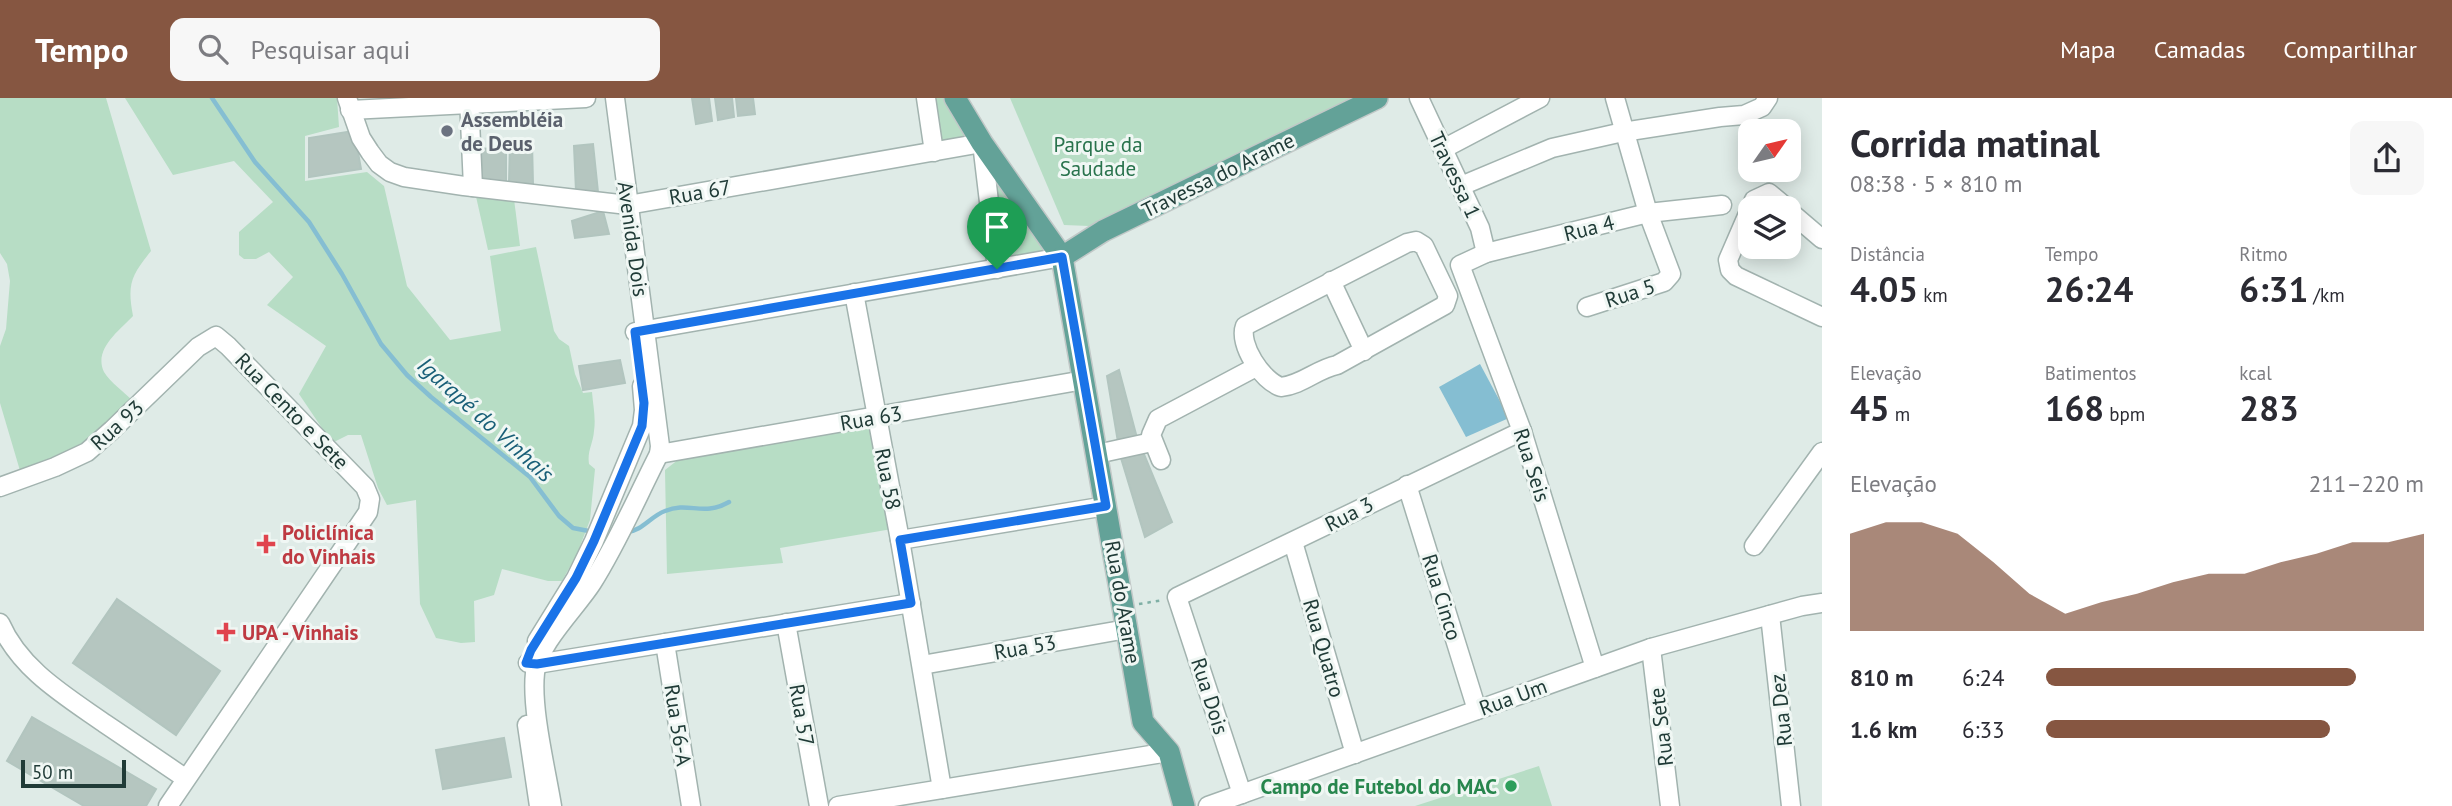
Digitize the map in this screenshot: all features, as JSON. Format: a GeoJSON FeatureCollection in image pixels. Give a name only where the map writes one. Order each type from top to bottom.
{"type":"FeatureCollection","features":[{"type":"Feature","properties":{"kind":"main road","name":"Rua do Arame"},"geometry":{"type":"LineString","coordinates":[[955,98],[982,143],[1062,257],[1143,722],[1159,753]]}},
{"type":"Feature","properties":{"kind":"main road","name":"Travessa do Arame"},"geometry":{"type":"LineString","coordinates":[[1062,257],[1103,231],[1377,98]]}},
{"type":"Feature","properties":{"kind":"main road"},"geometry":{"type":"LineString","coordinates":[[1159,753],[1184,806]]}},
{"type":"Feature","properties":{"kind":"street"},"geometry":{"type":"LineString","coordinates":[[348,104],[586,98]]}},
{"type":"Feature","properties":{"kind":"street","name":"Avenida Dois"},"geometry":{"type":"LineString","coordinates":[[539,806],[525,709],[532,663],[592,584],[659,454],[660,429],[640,331],[605,98]]}},
{"type":"Feature","properties":{"kind":"street","name":"Avenida Dois"},"geometry":{"type":"LineString","coordinates":[[615,98],[623,204]]}},
{"type":"Feature","properties":{"kind":"street"},"geometry":{"type":"LineString","coordinates":[[926,98],[934,152]]}},
{"type":"Feature","properties":{"kind":"street","name":"Travessa 1"},"geometry":{"type":"LineString","coordinates":[[1419,98],[1480,228],[1486,253]]}},
{"type":"Feature","properties":{"kind":"street"},"geometry":{"type":"LineString","coordinates":[[1443,149],[1540,98]]}},
{"type":"Feature","properties":{"kind":"street"},"geometry":{"type":"LineString","coordinates":[[1615,98],[1648,213]]}},
{"type":"Feature","properties":{"kind":"street"},"geometry":{"type":"LineString","coordinates":[[1461,186],[1552,148],[1623,132],[1744,115],[1762,107],[1768,98]]}},
{"type":"Feature","properties":{"kind":"street"},"geometry":{"type":"LineString","coordinates":[[469,101],[473,187]]}},
{"type":"Feature","properties":{"kind":"street","name":"Rua 67"},"geometry":{"type":"LineString","coordinates":[[348,104],[361,138],[379,164],[390,172],[404,177],[473,187],[623,204],[982,143]]}},
{"type":"Feature","properties":{"kind":"street"},"geometry":{"type":"LineString","coordinates":[[982,143],[997,269]]}},
{"type":"Feature","properties":{"kind":"street","name":"Rua 4"},"geometry":{"type":"LineString","coordinates":[[1460,265],[1486,253],[1648,213],[1722,205]]}},
{"type":"Feature","properties":{"kind":"street","name":"Rua 5"},"geometry":{"type":"LineString","coordinates":[[1587,307],[1664,282],[1671,274],[1648,213]]}},
{"type":"Feature","properties":{"kind":"street"},"geometry":{"type":"LineString","coordinates":[[1801,220],[1822,239]]}},
{"type":"Feature","properties":{"kind":"street"},"geometry":{"type":"LineString","coordinates":[[1738,237],[1728,260],[1728,265],[1736,276],[1822,317]]}},
{"type":"Feature","properties":{"kind":"street"},"geometry":{"type":"LineString","coordinates":[[1416,241],[1424,246],[1448,296],[1445,305],[1364,351],[1288,386],[1274,385],[1256,367],[1243,334],[1245,326],[1416,241]]}},
{"type":"Feature","properties":{"kind":"street"},"geometry":{"type":"LineString","coordinates":[[640,331],[1062,257]]}},
{"type":"Feature","properties":{"kind":"street","name":"Rua Seis"},"geometry":{"type":"LineString","coordinates":[[1460,265],[1522,431],[1595,668]]}},
{"type":"Feature","properties":{"kind":"street"},"geometry":{"type":"LineString","coordinates":[[1331,281],[1364,351]]}},
{"type":"Feature","properties":{"kind":"street","name":"Rua 58"},"geometry":{"type":"LineString","coordinates":[[854,293],[900,540],[942,789]]}},
{"type":"Feature","properties":{"kind":"street","name":"Avenida Dois"},"geometry":{"type":"LineString","coordinates":[[552,806],[536,705],[531,650],[576,578],[606,516],[639,435],[644,418],[640,331]]}},
{"type":"Feature","properties":{"kind":"street","name":"Rua 93"},"geometry":{"type":"LineString","coordinates":[[0,487],[87,452],[198,347],[216,336]]}},
{"type":"Feature","properties":{"kind":"street","name":"Rua Cento e Sete"},"geometry":{"type":"LineString","coordinates":[[185,778],[368,512],[370,499],[365,487],[228,345],[216,336]]}},
{"type":"Feature","properties":{"kind":"street"},"geometry":{"type":"LineString","coordinates":[[1161,460],[1152,442],[1152,429],[1158,419],[1256,367]]}},
{"type":"Feature","properties":{"kind":"street","name":"Rua 63"},"geometry":{"type":"LineString","coordinates":[[659,454],[1084,380]]}},
{"type":"Feature","properties":{"kind":"street","name":"Rua 3"},"geometry":{"type":"LineString","coordinates":[[1177,597],[1522,431]]}},
{"type":"Feature","properties":{"kind":"street"},"geometry":{"type":"LineString","coordinates":[[1097,454],[1152,442]]}},
{"type":"Feature","properties":{"kind":"street"},"geometry":{"type":"LineString","coordinates":[[1754,546],[1822,452]]}},
{"type":"Feature","properties":{"kind":"street","name":"Rua Cinco"},"geometry":{"type":"LineString","coordinates":[[1407,485],[1477,710]]}},
{"type":"Feature","properties":{"kind":"street"},"geometry":{"type":"LineString","coordinates":[[900,540],[1106,506]]}},
{"type":"Feature","properties":{"kind":"street","name":"Rua Quatro"},"geometry":{"type":"LineString","coordinates":[[1293,542],[1355,754]]}},
{"type":"Feature","properties":{"kind":"street","name":"Rua Dois"},"geometry":{"type":"LineString","coordinates":[[1177,597],[1242,794]]}},
{"type":"Feature","properties":{"kind":"street"},"geometry":{"type":"LineString","coordinates":[[532,663],[911,603]]}},
{"type":"Feature","properties":{"kind":"street","name":"Rua Um"},"geometry":{"type":"LineString","coordinates":[[1208,806],[1651,648],[1822,603]]}},
{"type":"Feature","properties":{"kind":"street","name":"Rua Dez"},"geometry":{"type":"LineString","coordinates":[[1770,615],[1788,805]]}},
{"type":"Feature","properties":{"kind":"street"},"geometry":{"type":"LineString","coordinates":[[0,623],[14,648],[53,688],[185,778],[168,806]]}},
{"type":"Feature","properties":{"kind":"street","name":"Rua 57"},"geometry":{"type":"LineString","coordinates":[[786,623],[819,806]]}},
{"type":"Feature","properties":{"kind":"street","name":"Rua 53"},"geometry":{"type":"LineString","coordinates":[[922,665],[1127,629]]}},
{"type":"Feature","properties":{"kind":"street","name":"Rua 56-A"},"geometry":{"type":"LineString","coordinates":[[665,643],[691,806]]}},
{"type":"Feature","properties":{"kind":"street","name":"Rua Sete"},"geometry":{"type":"LineString","coordinates":[[1651,648],[1670,806]]}},
{"type":"Feature","properties":{"kind":"street"},"geometry":{"type":"LineString","coordinates":[[838,806],[1159,753]]}},
{"type":"Feature","properties":{"kind":"path"},"geometry":{"type":"LineString","coordinates":[[1124,607],[1177,597]]}},
{"type":"Feature","properties":{"kind":"green space"},"geometry":{"type":"Polygon","coordinates":[[[0,98],[106,98],[151,251],[132,281],[130,296],[133,316],[115,334],[102,356],[104,372],[132,400],[87,442],[21,474],[0,403],[0,346],[6,329],[10,281],[7,264],[0,253],[0,98]]]}},
{"type":"Feature","properties":{"kind":"green space"},"geometry":{"type":"Polygon","coordinates":[[[125,98],[337,98],[339,127],[305,136],[305,181],[367,172],[384,186],[407,286],[450,340],[501,331],[490,256],[536,247],[554,331],[559,339],[569,346],[575,374],[583,393],[592,392],[595,416],[589,451],[589,464],[595,469],[590,520],[577,554],[562,581],[548,581],[502,569],[494,595],[474,601],[475,642],[461,643],[436,638],[420,604],[416,500],[387,505],[378,488],[361,435],[348,435],[332,443],[299,394],[326,346],[267,305],[293,277],[269,252],[256,259],[244,259],[239,255],[239,232],[273,202],[234,161],[173,175],[125,98]]]}},
{"type":"Feature","properties":{"kind":"green space"},"geometry":{"type":"Polygon","coordinates":[[[930,98],[945,98],[970,138],[938,142],[930,98]]]}},
{"type":"Feature","properties":{"kind":"green space","name":"Parque da Saudade"},"geometry":{"type":"Polygon","coordinates":[[[1010,98],[1355,98],[1089,226],[1064,225],[1010,98]]]}},
{"type":"Feature","properties":{"kind":"green space"},"geometry":{"type":"Polygon","coordinates":[[[991,172],[1048,256],[1000,263],[991,172]]]}},
{"type":"Feature","properties":{"kind":"green space"},"geometry":{"type":"Polygon","coordinates":[[[475,192],[514,199],[520,246],[488,250],[475,192]]]}},
{"type":"Feature","properties":{"kind":"green space"},"geometry":{"type":"Polygon","coordinates":[[[865,426],[874,433],[892,529],[780,548],[783,563],[667,574],[665,470],[679,459],[865,426]]]}},
{"type":"Feature","properties":{"kind":"green space","name":"Campo de Futebol do MAC"},"geometry":{"type":"Polygon","coordinates":[[[1539,766],[1552,806],[1415,806],[1539,766]]]}},
{"type":"Feature","properties":{"kind":"water"},"geometry":{"type":"Polygon","coordinates":[[[1480,364],[1509,418],[1466,437],[1439,387],[1480,364]]]}},
{"type":"Feature","properties":{"kind":"building"},"geometry":{"type":"Polygon","coordinates":[[[692,98],[709,98],[712,121],[696,124],[692,98]]]}},
{"type":"Feature","properties":{"kind":"building"},"geometry":{"type":"Polygon","coordinates":[[[715,98],[732,98],[734,117],[718,120],[715,98]]]}},
{"type":"Feature","properties":{"kind":"building"},"geometry":{"type":"Polygon","coordinates":[[[736,98],[753,98],[755,114],[738,116],[736,98]]]}},
{"type":"Feature","properties":{"kind":"building"},"geometry":{"type":"Polygon","coordinates":[[[354,131],[361,169],[309,177],[309,138],[354,131]]]}},
{"type":"Feature","properties":{"kind":"building"},"geometry":{"type":"Polygon","coordinates":[[[532,142],[533,184],[509,182],[510,144],[532,142]]]}},
{"type":"Feature","properties":{"kind":"building"},"geometry":{"type":"Polygon","coordinates":[[[593,144],[598,192],[576,191],[574,146],[593,144]]]}},
{"type":"Feature","properties":{"kind":"building"},"geometry":{"type":"Polygon","coordinates":[[[506,147],[506,182],[482,180],[481,149],[506,147]]]}},
{"type":"Feature","properties":{"kind":"building"},"geometry":{"type":"Polygon","coordinates":[[[603,211],[609,234],[575,238],[572,221],[603,211]]]}},
{"type":"Feature","properties":{"kind":"building"},"geometry":{"type":"Polygon","coordinates":[[[620,360],[625,383],[583,390],[579,366],[620,360]]]}},
{"type":"Feature","properties":{"kind":"building"},"geometry":{"type":"Polygon","coordinates":[[[1119,370],[1137,438],[1118,442],[1107,376],[1119,370]]]}},
{"type":"Feature","properties":{"kind":"building"},"geometry":{"type":"Polygon","coordinates":[[[1143,452],[1172,522],[1145,537],[1121,458],[1143,452]]]}},
{"type":"Feature","properties":{"kind":"building"},"geometry":{"type":"Polygon","coordinates":[[[117,599],[220,671],[176,735],[73,663],[117,599]]]}},
{"type":"Feature","properties":{"kind":"building"},"geometry":{"type":"Polygon","coordinates":[[[32,717],[156,789],[146,806],[84,806],[7,761],[32,717]]]}},
{"type":"Feature","properties":{"kind":"building"},"geometry":{"type":"Polygon","coordinates":[[[504,738],[511,777],[443,789],[436,750],[504,738]]]}},
{"type":"Feature","properties":{"kind":"waterway","name":"Igarapé do Vinhais"},"geometry":{"type":"LineString","coordinates":[[212,98],[255,162],[309,222],[381,344],[407,375],[530,477],[559,516],[573,528],[594,532]]}},
{"type":"Feature","properties":{"kind":"waterway","name":"Igarapé do Vinhais"},"geometry":{"type":"LineString","coordinates":[[627,532],[674,508],[704,509],[729,502]]}},
{"type":"Feature","properties":{"kind":"place","name":"Assembléia de Deus"},"geometry":{"type":"Point","coordinates":[447,131]}},
{"type":"Feature","properties":{"kind":"place","name":"Policlínica do Vinhais"},"geometry":{"type":"Point","coordinates":[266,544]}},
{"type":"Feature","properties":{"kind":"place","name":"UPA - Vinhais"},"geometry":{"type":"Point","coordinates":[226,632]}},
{"type":"Feature","properties":{"kind":"place","name":"Campo de Futebol do MAC"},"geometry":{"type":"Point","coordinates":[1511,786]}},
{"type":"Feature","properties":{"kind":"route"},"geometry":{"type":"LineString","coordinates":[[1062,257],[1106,506],[900,540],[911,603],[537,664],[526,663],[531,650],[576,578],[606,516],[642,426],[644,403],[635,332],[997,269],[1062,257]]}}]}
